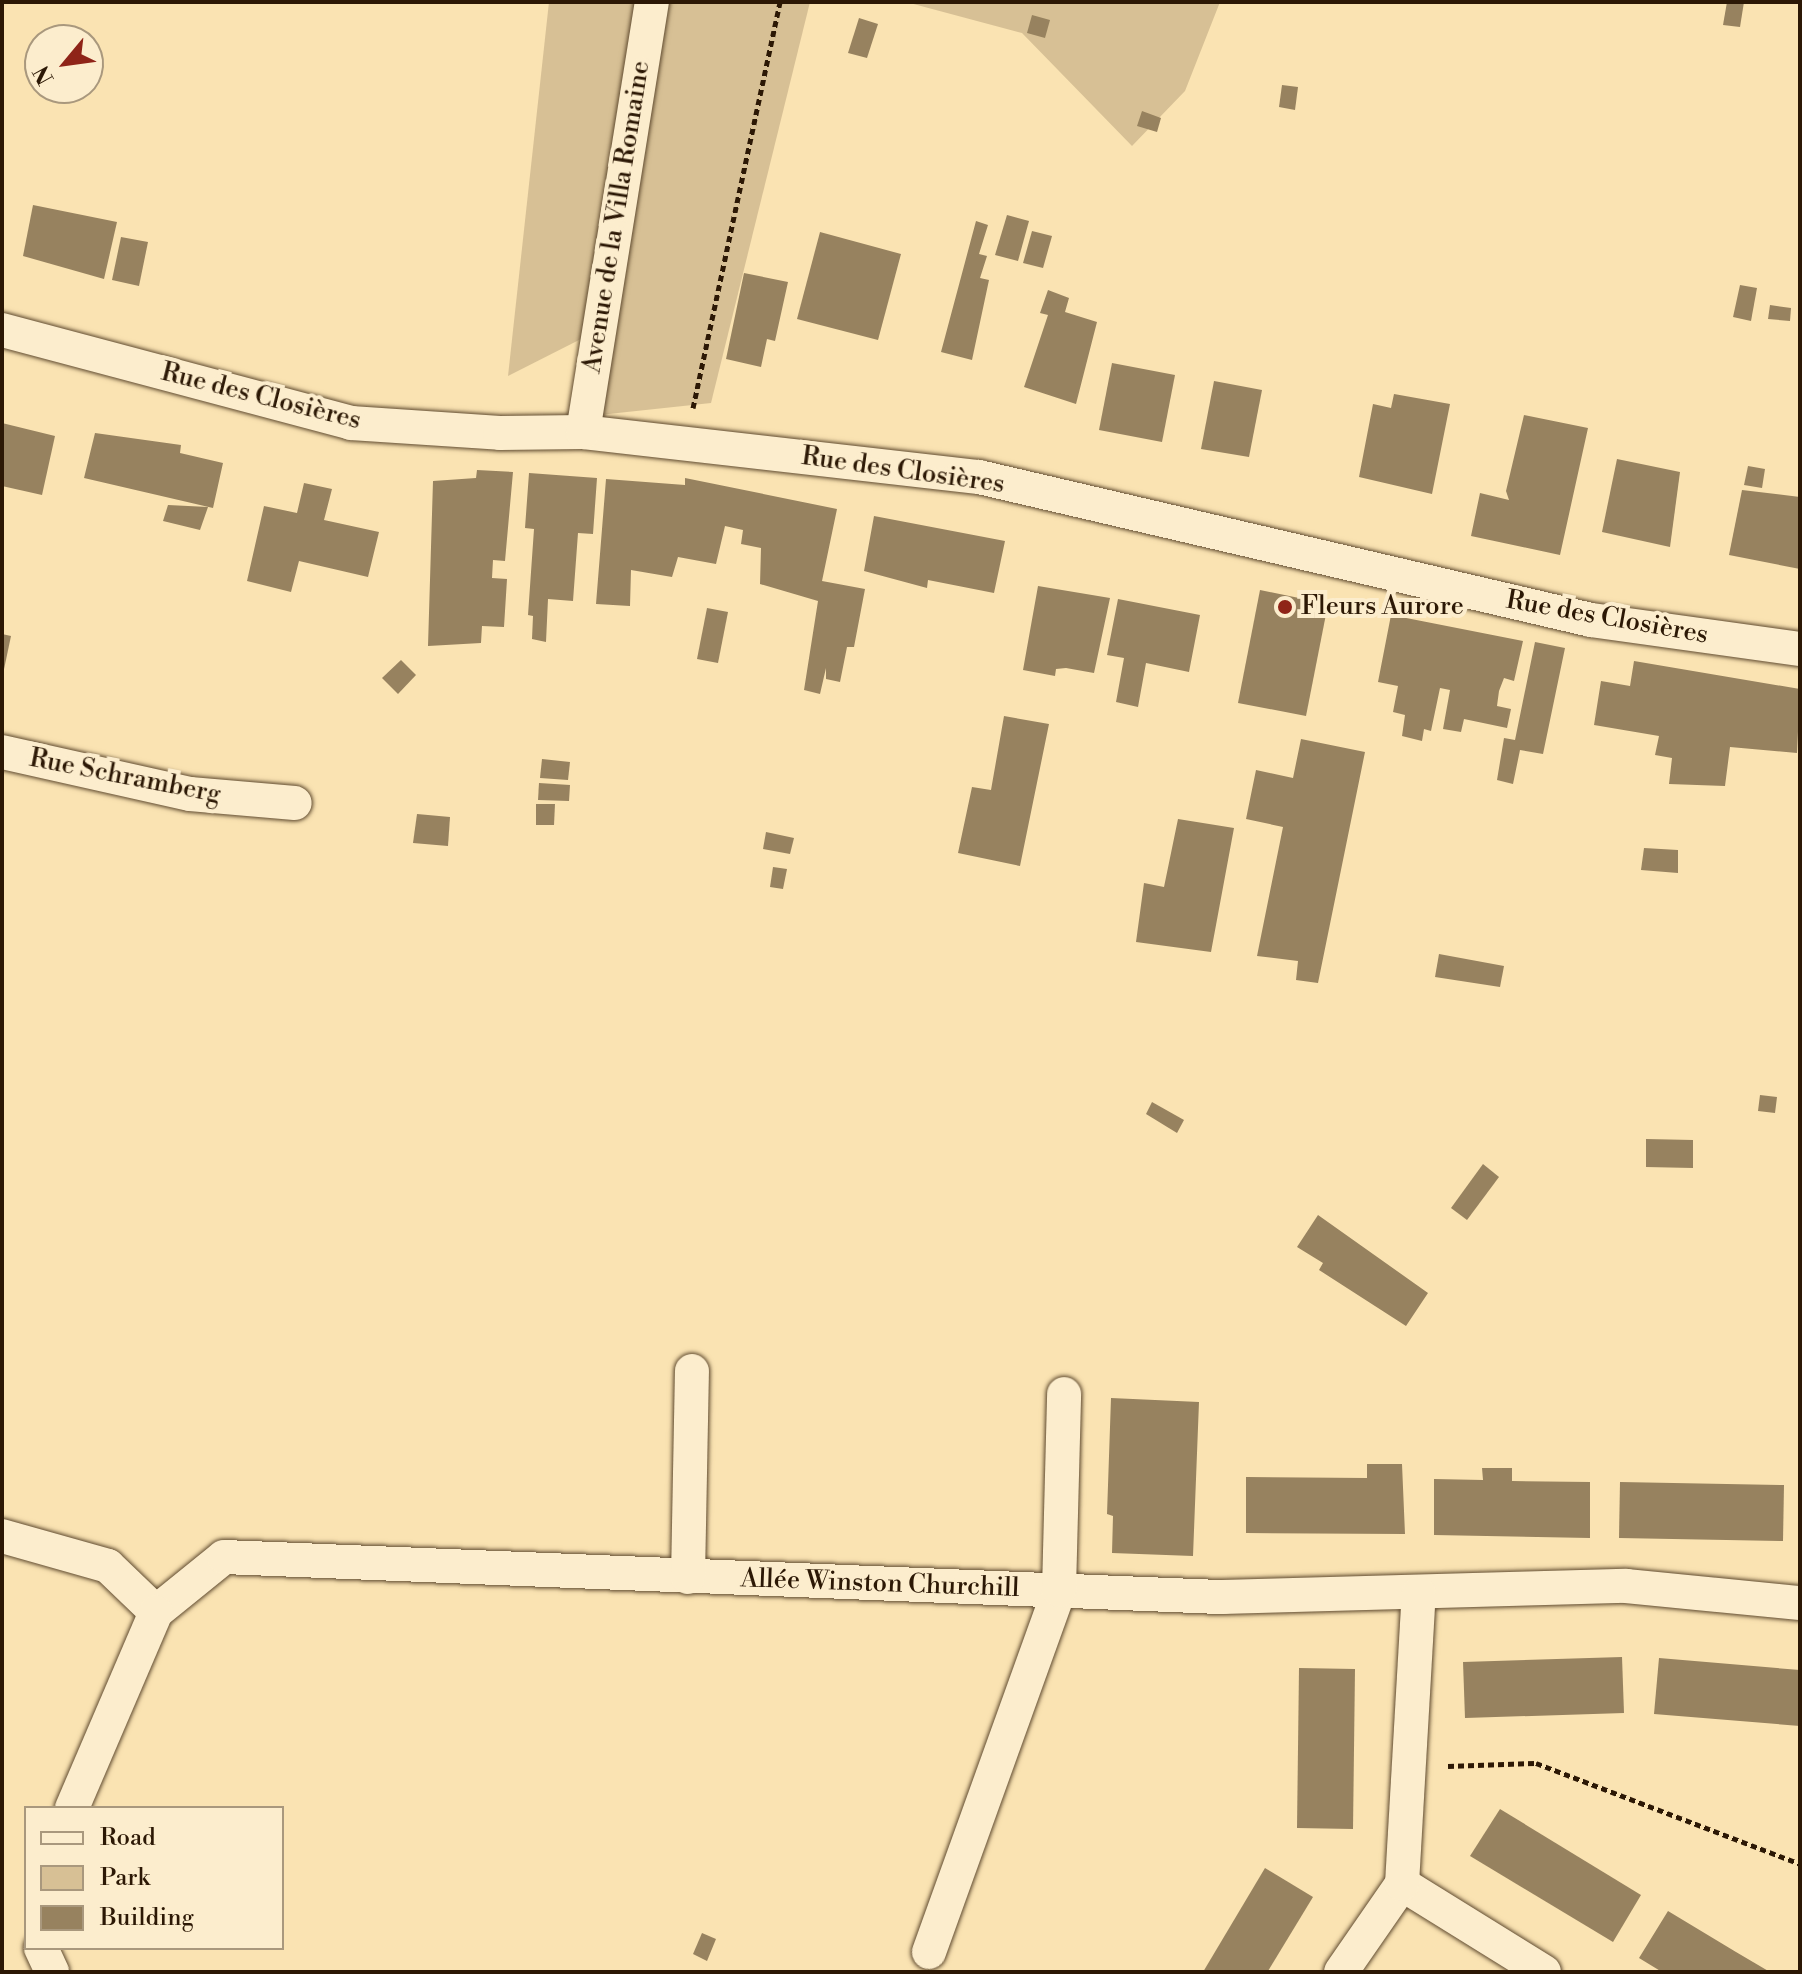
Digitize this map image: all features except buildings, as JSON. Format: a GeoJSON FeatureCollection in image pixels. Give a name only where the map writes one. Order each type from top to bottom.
{"type":"FeatureCollection","features":[{"type":"Feature","properties":{"kind":"street","name":"Avenue de la Villa Romaine"},"geometry":{"type":"LineString","coordinates":[[583,432],[652,2]]}},
{"type":"Feature","properties":{"kind":"street","name":"Rue des Closières"},"geometry":{"type":"LineString","coordinates":[[2,330],[351,423],[500,433],[583,432],[979,477],[1591,620],[1800,649]]}},
{"type":"Feature","properties":{"kind":"street","name":"Rue Schramberg"},"geometry":{"type":"LineString","coordinates":[[2,752],[190,794],[295,803]]}},
{"type":"Feature","properties":{"kind":"street"},"geometry":{"type":"LineString","coordinates":[[688,1577],[692,1371]]}},
{"type":"Feature","properties":{"kind":"street"},"geometry":{"type":"LineString","coordinates":[[929,1952],[1059,1590],[1064,1394]]}},
{"type":"Feature","properties":{"kind":"street"},"geometry":{"type":"LineString","coordinates":[[2,1536],[108,1566],[156,1612],[73,1806]]}},
{"type":"Feature","properties":{"kind":"street","name":"Allée Winston Churchill"},"geometry":{"type":"LineString","coordinates":[[156,1612],[224,1557],[1222,1597],[1626,1586],[1800,1603]]}},
{"type":"Feature","properties":{"kind":"street"},"geometry":{"type":"LineString","coordinates":[[1341,1972],[1402,1884],[1419,1593]]}},
{"type":"Feature","properties":{"kind":"street"},"geometry":{"type":"LineString","coordinates":[[1402,1884],[1544,1972]]}},
{"type":"Feature","properties":{"kind":"street"},"geometry":{"type":"LineString","coordinates":[[42,1950],[52,1972]]}},
{"type":"Feature","properties":{"kind":"path"},"geometry":{"type":"LineString","coordinates":[[685,444],[780,2]]}},
{"type":"Feature","properties":{"kind":"path"},"geometry":{"type":"LineString","coordinates":[[1409,1768],[1536,1763],[1800,1864]]}},
{"type":"Feature","properties":{"kind":"green space"},"geometry":{"type":"Polygon","coordinates":[[[549,2],[637,2],[581,339],[508,376],[549,2]]]}},
{"type":"Feature","properties":{"kind":"green space"},"geometry":{"type":"Polygon","coordinates":[[[662,2],[810,2],[711,403],[599,415],[662,2]]]}},
{"type":"Feature","properties":{"kind":"green space"},"geometry":{"type":"Polygon","coordinates":[[[906,2],[1220,2],[1185,91],[1132,146],[1022,33],[906,2]]]}},
{"type":"Feature","properties":{"kind":"place","name":"Fleurs Aurore"},"geometry":{"type":"Point","coordinates":[1285,607]}}]}
